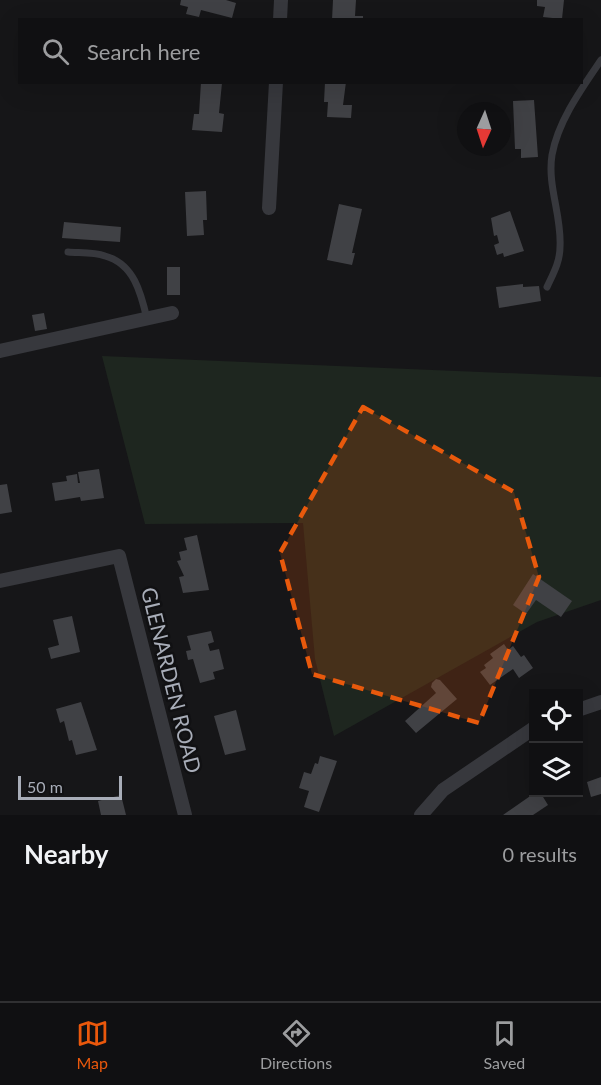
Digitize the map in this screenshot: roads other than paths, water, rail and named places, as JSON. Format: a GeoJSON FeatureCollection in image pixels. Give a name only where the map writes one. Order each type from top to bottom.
{"type":"FeatureCollection","features":[{"type":"Feature","properties":{"kind":"street"},"geometry":{"type":"LineString","coordinates":[[280,18],[281,0]]}},
{"type":"Feature","properties":{"kind":"street"},"geometry":{"type":"LineString","coordinates":[[269,208],[276,84]]}},
{"type":"Feature","properties":{"kind":"street"},"geometry":{"type":"LineString","coordinates":[[0,351],[172,313]]}},
{"type":"Feature","properties":{"kind":"street","name":"GLENARDEN ROAD"},"geometry":{"type":"LineString","coordinates":[[0,581],[119,556],[185,815]]}},
{"type":"Feature","properties":{"kind":"street"},"geometry":{"type":"LineString","coordinates":[[583,709],[601,702]]}},
{"type":"Feature","properties":{"kind":"street"},"geometry":{"type":"LineString","coordinates":[[421,815],[443,790],[529,731]]}},
{"type":"Feature","properties":{"kind":"lane"},"geometry":{"type":"LineString","coordinates":[[547,287],[557,265],[561,248],[558,212],[552,187],[552,155],[567,116],[580,91],[601,60]]}},
{"type":"Feature","properties":{"kind":"lane"},"geometry":{"type":"LineString","coordinates":[[68,252],[104,255],[129,271],[140,291],[147,319]]}}]}
